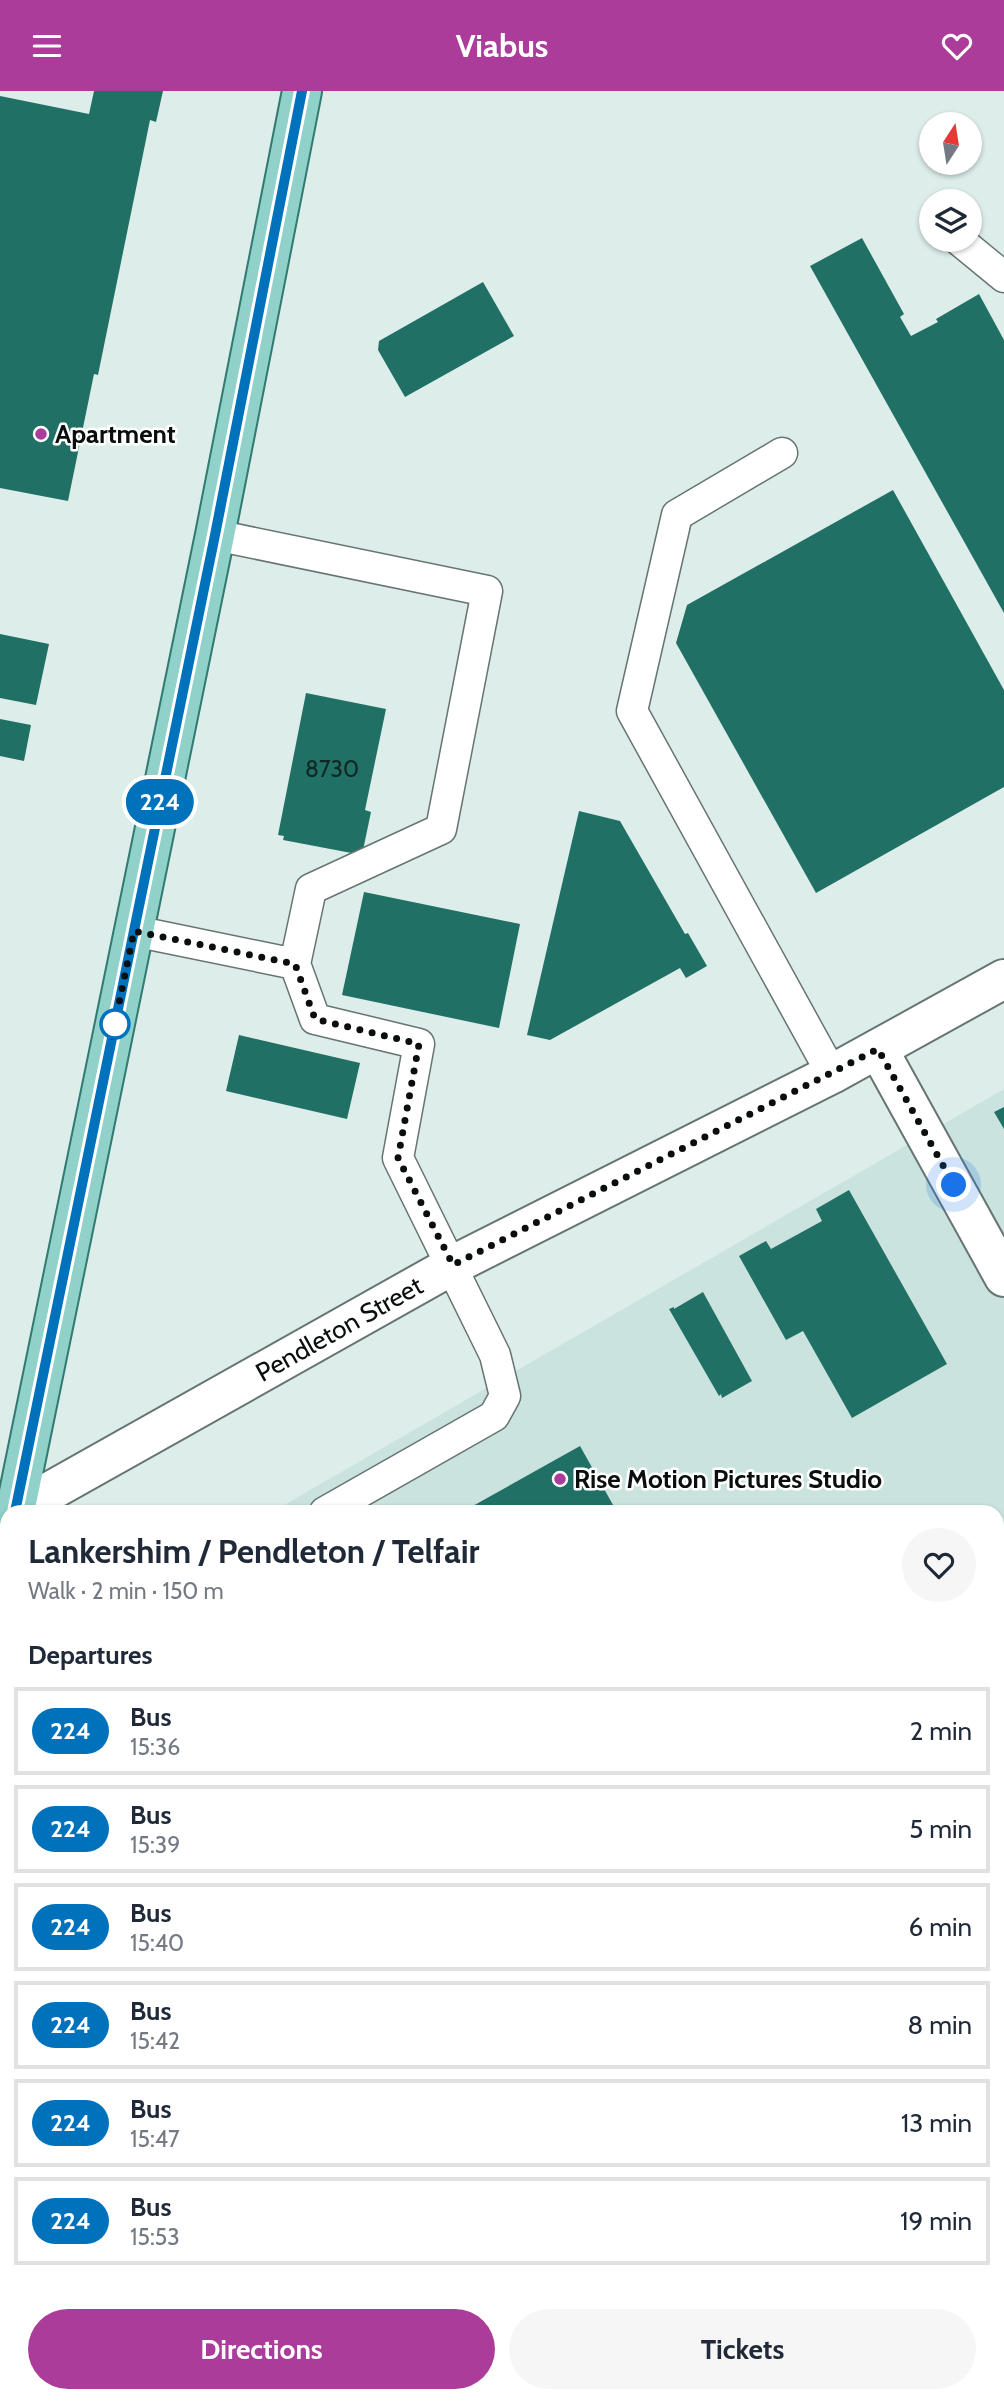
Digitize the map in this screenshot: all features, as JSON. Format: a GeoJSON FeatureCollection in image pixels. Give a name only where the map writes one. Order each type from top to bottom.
{"type":"FeatureCollection","features":[{"type":"Feature","properties":{"kind":"main road"},"geometry":{"type":"LineString","coordinates":[[11,1505],[134,931],[302,91]]}},
{"type":"Feature","properties":{"kind":"street","name":"Pendleton Street"},"geometry":{"type":"LineString","coordinates":[[17,1505],[453,1265],[832,1074],[1004,979]]}},
{"type":"Feature","properties":{"kind":"street"},"geometry":{"type":"LineString","coordinates":[[878,1049],[1004,1277]]}},
{"type":"Feature","properties":{"kind":"lane"},"geometry":{"type":"LineString","coordinates":[[973,252],[1004,277]]}},
{"type":"Feature","properties":{"kind":"lane"},"geometry":{"type":"LineString","coordinates":[[782,453],[677,515],[632,711],[832,1074]]}},
{"type":"Feature","properties":{"kind":"lane"},"geometry":{"type":"LineString","coordinates":[[215,535],[487,591],[441,829],[310,889],[295,964],[315,1019],[419,1044],[398,1158],[495,1355],[505,1396],[494,1416],[337,1505]]}},
{"type":"Feature","properties":{"kind":"lane"},"geometry":{"type":"LineString","coordinates":[[134,931],[295,964]]}},
{"type":"Feature","properties":{"kind":"shaded area"},"geometry":{"type":"Polygon","coordinates":[[[1004,1089],[1004,1505],[284,1505],[1004,1089]]]}},
{"type":"Feature","properties":{"kind":"building"},"geometry":{"type":"Polygon","coordinates":[[[94,91],[163,91],[156,122],[150,120],[98,375],[94,374],[68,501],[0,488],[0,96],[89,114],[94,91]]]}},
{"type":"Feature","properties":{"kind":"building"},"geometry":{"type":"Polygon","coordinates":[[[862,238],[904,314],[900,317],[911,336],[938,322],[936,319],[979,294],[1004,340],[1004,613],[810,266],[862,238]]]}},
{"type":"Feature","properties":{"kind":"building"},"geometry":{"type":"Polygon","coordinates":[[[483,282],[514,336],[405,397],[378,350],[379,341],[483,282]]]}},
{"type":"Feature","properties":{"kind":"building"},"geometry":{"type":"Polygon","coordinates":[[[893,490],[1004,690],[1004,787],[816,893],[676,643],[687,605],[893,490]]]}},
{"type":"Feature","properties":{"kind":"building"},"geometry":{"type":"Polygon","coordinates":[[[0,634],[49,644],[36,705],[0,698],[0,634]]]}},
{"type":"Feature","properties":{"kind":"building"},"geometry":{"type":"Polygon","coordinates":[[[306,693],[386,709],[365,810],[371,812],[362,855],[283,840],[284,836],[278,835],[306,693]]]}},
{"type":"Feature","properties":{"kind":"building"},"geometry":{"type":"Polygon","coordinates":[[[0,719],[31,725],[24,761],[0,756],[0,719]]]}},
{"type":"Feature","properties":{"kind":"building"},"geometry":{"type":"Polygon","coordinates":[[[579,811],[620,821],[685,934],[688,933],[707,966],[686,978],[680,968],[550,1040],[527,1035],[579,811]]]}},
{"type":"Feature","properties":{"kind":"building"},"geometry":{"type":"Polygon","coordinates":[[[364,892],[520,924],[499,1028],[342,995],[364,892]]]}},
{"type":"Feature","properties":{"kind":"building"},"geometry":{"type":"Polygon","coordinates":[[[239,1035],[360,1063],[347,1119],[226,1091],[239,1035]]]}},
{"type":"Feature","properties":{"kind":"building"},"geometry":{"type":"Polygon","coordinates":[[[1004,1107],[1004,1129],[994,1112],[1004,1107]]]}},
{"type":"Feature","properties":{"kind":"building"},"geometry":{"type":"Polygon","coordinates":[[[849,1190],[947,1364],[852,1418],[803,1331],[786,1340],[739,1256],[766,1241],[771,1249],[822,1221],[816,1209],[849,1190]]]}},
{"type":"Feature","properties":{"kind":"building"},"geometry":{"type":"Polygon","coordinates":[[[703,1292],[752,1381],[722,1398],[669,1309],[674,1309],[703,1292]]]}},
{"type":"Feature","properties":{"kind":"building","name":"Rise Motion Pictures Studio"},"geometry":{"type":"Polygon","coordinates":[[[580,1446],[613,1505],[475,1505],[580,1446]]]}},
{"type":"Feature","properties":{"kind":"bus line","name":"224"},"geometry":{"type":"LineString","coordinates":[[16,1505],[215,535],[302,91]]}},
{"type":"Feature","properties":{"kind":"place","name":"Apartment"},"geometry":{"type":"Point","coordinates":[41,434]}},
{"type":"Feature","properties":{"kind":"place","name":"Rise Motion Pictures Studio"},"geometry":{"type":"Point","coordinates":[560,1479]}},
{"type":"Feature","properties":{"kind":"route"},"geometry":{"type":"LineString","coordinates":[[115,1024],[112,1037],[134,931],[295,964],[315,1019],[419,1044],[398,1158],[453,1265],[878,1049],[954,1185]]}}]}
